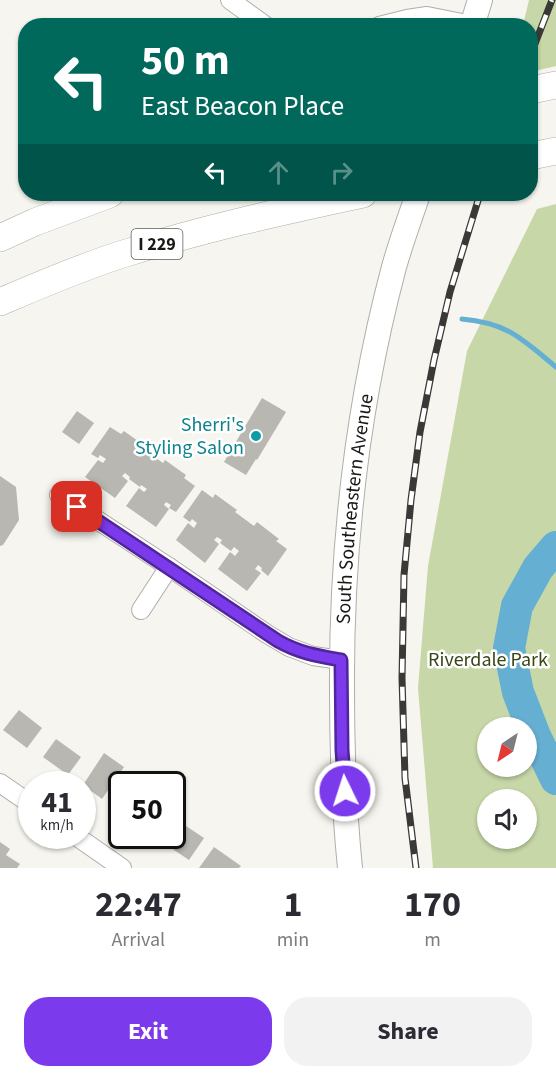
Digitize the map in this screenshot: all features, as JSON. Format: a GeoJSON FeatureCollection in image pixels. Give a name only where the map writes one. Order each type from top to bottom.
{"type":"FeatureCollection","features":[{"type":"Feature","properties":{"kind":"highway"},"geometry":{"type":"LineString","coordinates":[[538,89],[556,85]]}},
{"type":"Feature","properties":{"kind":"highway"},"geometry":{"type":"LineString","coordinates":[[538,155],[556,151]]}},
{"type":"Feature","properties":{"kind":"highway"},"geometry":{"type":"LineString","coordinates":[[0,238],[91,201]]}},
{"type":"Feature","properties":{"kind":"highway","name":"I 229"},"geometry":{"type":"LineString","coordinates":[[0,302],[122,254],[232,224],[330,201]]}},
{"type":"Feature","properties":{"kind":"main road"},"geometry":{"type":"LineString","coordinates":[[474,18],[480,0]]}},
{"type":"Feature","properties":{"kind":"main road","name":"South Southeastern Avenue"},"geometry":{"type":"LineString","coordinates":[[350,868],[342,750],[341,660],[344,567],[364,404],[376,340],[395,265],[416,201]]}},
{"type":"Feature","properties":{"kind":"street"},"geometry":{"type":"LineString","coordinates":[[230,0],[255,18]]}},
{"type":"Feature","properties":{"kind":"street"},"geometry":{"type":"LineString","coordinates":[[414,18],[427,16],[437,18]]}},
{"type":"Feature","properties":{"kind":"street"},"geometry":{"type":"LineString","coordinates":[[59,495],[289,647],[313,656],[341,660]]}},
{"type":"Feature","properties":{"kind":"street"},"geometry":{"type":"LineString","coordinates":[[141,610],[169,567]]}},
{"type":"Feature","properties":{"kind":"street"},"geometry":{"type":"LineString","coordinates":[[0,783],[18,795]]}},
{"type":"Feature","properties":{"kind":"street"},"geometry":{"type":"LineString","coordinates":[[95,849],[122,868]]}},
{"type":"Feature","properties":{"kind":"green space"},"geometry":{"type":"Polygon","coordinates":[[[529,0],[556,0],[556,66],[538,70],[538,18],[525,18],[529,0]]]}},
{"type":"Feature","properties":{"kind":"green space","name":"Riverdale Park"},"geometry":{"type":"Polygon","coordinates":[[[556,204],[556,868],[433,868],[418,688],[428,566],[467,351],[537,209],[556,204]]]}},
{"type":"Feature","properties":{"kind":"building","name":"Sherri's Styling Salon"},"geometry":{"type":"Polygon","coordinates":[[[262,398],[286,412],[246,475],[224,462],[262,398]]]}},
{"type":"Feature","properties":{"kind":"building"},"geometry":{"type":"Polygon","coordinates":[[[77,411],[94,423],[79,444],[62,432],[77,411]]]}},
{"type":"Feature","properties":{"kind":"building"},"geometry":{"type":"Polygon","coordinates":[[[110,427],[121,434],[124,431],[145,446],[143,449],[163,463],[165,460],[186,475],[184,478],[195,486],[176,512],[169,508],[171,505],[166,502],[164,505],[169,509],[156,527],[126,506],[139,488],[144,492],[147,489],[129,479],[130,477],[125,473],[122,476],[128,481],[115,498],[85,477],[98,460],[103,463],[106,459],[100,455],[98,458],[91,454],[110,427]]]}},
{"type":"Feature","properties":{"kind":"building"},"geometry":{"type":"Polygon","coordinates":[[[0,476],[16,487],[19,520],[3,545],[0,546],[0,476]]]}},
{"type":"Feature","properties":{"kind":"building"},"geometry":{"type":"Polygon","coordinates":[[[202,490],[213,498],[215,494],[254,526],[257,522],[279,539],[276,541],[287,549],[268,576],[258,565],[255,569],[261,573],[247,591],[218,569],[230,552],[235,556],[239,551],[234,547],[231,551],[220,543],[222,540],[217,537],[214,540],[219,544],[205,563],[176,540],[188,523],[194,528],[197,523],[192,519],[190,522],[183,517],[202,490]]]}},
{"type":"Feature","properties":{"kind":"building"},"geometry":{"type":"Polygon","coordinates":[[[19,710],[42,728],[27,748],[3,730],[19,710]]]}},
{"type":"Feature","properties":{"kind":"building"},"geometry":{"type":"Polygon","coordinates":[[[56,739],[81,757],[71,771],[62,771],[43,757],[56,739]]]}},
{"type":"Feature","properties":{"kind":"building"},"geometry":{"type":"Polygon","coordinates":[[[104,753],[124,767],[121,771],[108,771],[108,790],[102,799],[96,795],[96,771],[92,771],[104,753]]]}},
{"type":"Feature","properties":{"kind":"building"},"geometry":{"type":"Polygon","coordinates":[[[186,826],[204,838],[189,860],[172,849],[186,849],[186,826]]]}},
{"type":"Feature","properties":{"kind":"building"},"geometry":{"type":"Polygon","coordinates":[[[0,842],[10,849],[6,855],[20,864],[17,868],[0,868],[0,842]]]}},
{"type":"Feature","properties":{"kind":"building"},"geometry":{"type":"Polygon","coordinates":[[[214,847],[241,866],[239,868],[199,868],[214,847]]]}},
{"type":"Feature","properties":{"kind":"waterway"},"geometry":{"type":"LineString","coordinates":[[462,319],[491,324],[514,334],[556,367]]}},
{"type":"Feature","properties":{"kind":"waterway"},"geometry":{"type":"LineString","coordinates":[[556,547],[538,568],[517,606],[509,648],[518,692],[535,736],[556,779]]}},
{"type":"Feature","properties":{"kind":"railway"},"geometry":{"type":"LineString","coordinates":[[538,36],[552,0]]}},
{"type":"Feature","properties":{"kind":"railway"},"geometry":{"type":"LineString","coordinates":[[416,868],[405,778],[402,678],[404,575],[420,432],[434,360],[450,292],[478,201]]}},
{"type":"Feature","properties":{"kind":"place","name":"Sherri's Styling Salon"},"geometry":{"type":"Point","coordinates":[256,436]}},
{"type":"Feature","properties":{"kind":"route"},"geometry":{"type":"LineString","coordinates":[[77,507],[278,641],[313,656],[341,660],[345,791]]}}]}
